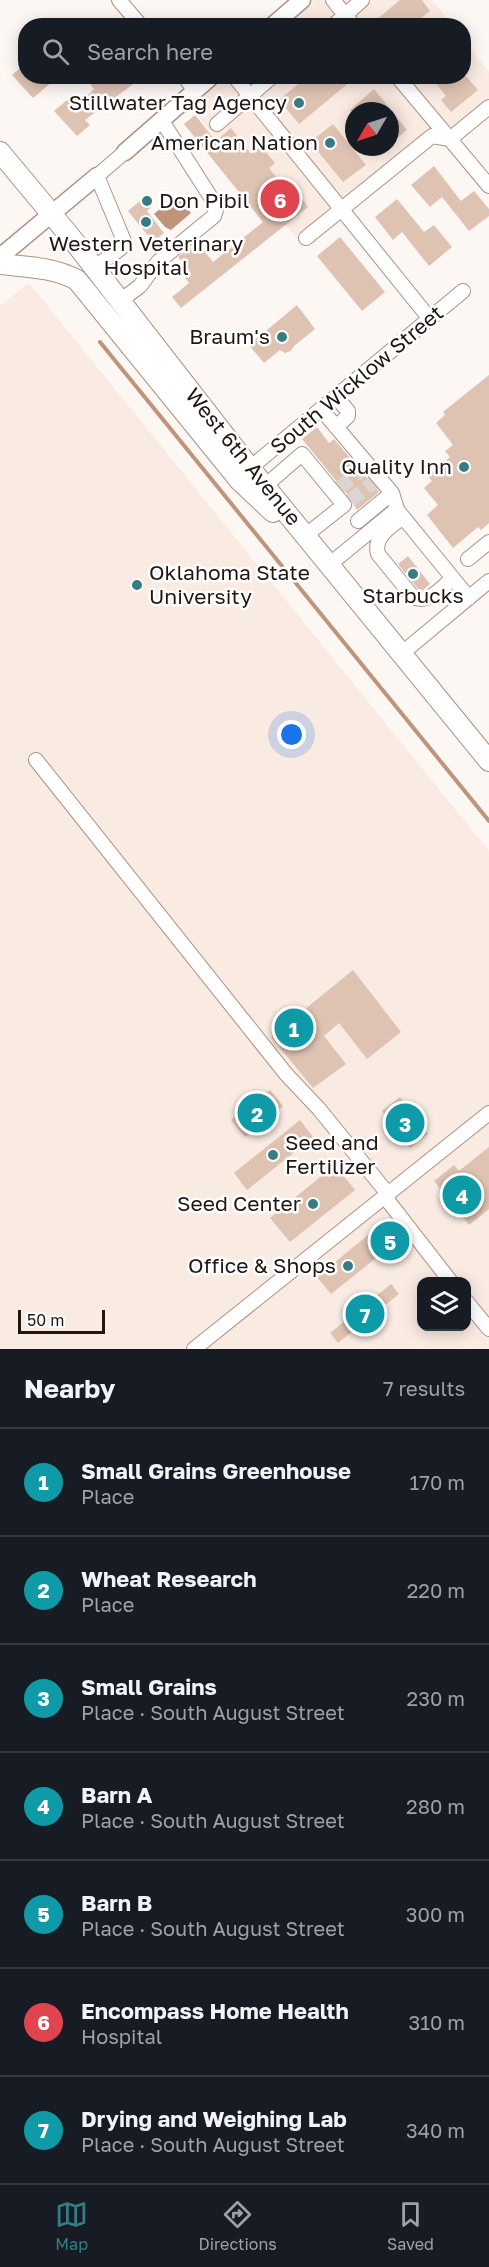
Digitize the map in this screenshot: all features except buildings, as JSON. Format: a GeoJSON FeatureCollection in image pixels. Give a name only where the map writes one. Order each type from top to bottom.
{"type":"FeatureCollection","features":[{"type":"Feature","properties":{"kind":"highway","name":"West 6th Avenue"},"geometry":{"type":"LineString","coordinates":[[0,152],[52,214],[250,468],[489,761]]}},
{"type":"Feature","properties":{"kind":"highway"},"geometry":{"type":"LineString","coordinates":[[0,264],[47,268],[62,272],[77,280],[240,481],[329,565]]}},
{"type":"Feature","properties":{"kind":"main road"},"geometry":{"type":"LineString","coordinates":[[281,18],[302,0]]}},
{"type":"Feature","properties":{"kind":"main road"},"geometry":{"type":"LineString","coordinates":[[125,152],[203,84]]}},
{"type":"Feature","properties":{"kind":"main road"},"geometry":{"type":"LineString","coordinates":[[0,257],[97,176]]}},
{"type":"Feature","properties":{"kind":"street"},"geometry":{"type":"LineString","coordinates":[[119,0],[134,18]]}},
{"type":"Feature","properties":{"kind":"street"},"geometry":{"type":"LineString","coordinates":[[333,0],[348,18]]}},
{"type":"Feature","properties":{"kind":"street"},"geometry":{"type":"LineString","coordinates":[[351,18],[362,0]]}},
{"type":"Feature","properties":{"kind":"street"},"geometry":{"type":"LineString","coordinates":[[190,84],[195,91]]}},
{"type":"Feature","properties":{"kind":"street"},"geometry":{"type":"LineString","coordinates":[[240,84],[430,319]]}},
{"type":"Feature","properties":{"kind":"street"},"geometry":{"type":"LineString","coordinates":[[217,124],[263,84]]}},
{"type":"Feature","properties":{"kind":"street"},"geometry":{"type":"LineString","coordinates":[[404,84],[489,186]]}},
{"type":"Feature","properties":{"kind":"street"},"geometry":{"type":"LineString","coordinates":[[306,238],[432,136],[450,139],[489,107]]}},
{"type":"Feature","properties":{"kind":"street"},"geometry":{"type":"LineString","coordinates":[[120,301],[140,286],[158,262],[214,216],[217,207],[162,122]]}},
{"type":"Feature","properties":{"kind":"street"},"geometry":{"type":"LineString","coordinates":[[94,268],[121,248],[124,240],[97,176],[125,152]]}},
{"type":"Feature","properties":{"kind":"street","name":"South Wicklow Street"},"geometry":{"type":"LineString","coordinates":[[250,468],[463,291]]}},
{"type":"Feature","properties":{"kind":"street"},"geometry":{"type":"LineString","coordinates":[[336,397],[348,411],[348,416],[336,427]]}},
{"type":"Feature","properties":{"kind":"street"},"geometry":{"type":"LineString","coordinates":[[321,409],[366,467],[392,493],[400,513],[469,598]]}},
{"type":"Feature","properties":{"kind":"street"},"geometry":{"type":"LineString","coordinates":[[286,438],[337,490],[357,521],[368,533]]}},
{"type":"Feature","properties":{"kind":"street"},"geometry":{"type":"LineString","coordinates":[[265,486],[302,454]]}},
{"type":"Feature","properties":{"kind":"street"},"geometry":{"type":"LineString","coordinates":[[357,521],[392,493]]}},
{"type":"Feature","properties":{"kind":"street"},"geometry":{"type":"LineString","coordinates":[[306,535],[347,503]]}},
{"type":"Feature","properties":{"kind":"street"},"geometry":{"type":"LineString","coordinates":[[329,565],[368,533],[400,513]]}},
{"type":"Feature","properties":{"kind":"street"},"geometry":{"type":"LineString","coordinates":[[400,513],[377,541],[376,547],[378,554],[413,597],[427,600],[453,578]]}},
{"type":"Feature","properties":{"kind":"street"},"geometry":{"type":"LineString","coordinates":[[468,559],[489,542]]}},
{"type":"Feature","properties":{"kind":"street"},"geometry":{"type":"LineString","coordinates":[[401,654],[489,581]]}},
{"type":"Feature","properties":{"kind":"street"},"geometry":{"type":"LineString","coordinates":[[36,760],[286,1074],[319,1109],[448,1277]]}},
{"type":"Feature","properties":{"kind":"street"},"geometry":{"type":"LineString","coordinates":[[194,1349],[489,1113]]}},
{"type":"Feature","properties":{"kind":"street"},"geometry":{"type":"LineString","coordinates":[[471,1307],[489,1329]]}},
{"type":"Feature","properties":{"kind":"shaded area"},"geometry":{"type":"Polygon","coordinates":[[[314,0],[432,0],[446,18],[293,18],[314,0]]]}},
{"type":"Feature","properties":{"kind":"shaded area"},"geometry":{"type":"Polygon","coordinates":[[[471,49],[489,72],[489,112],[454,140],[429,138],[298,240],[191,107],[216,84],[471,84],[471,49]]]}},
{"type":"Feature","properties":{"kind":"shaded area"},"geometry":{"type":"Polygon","coordinates":[[[177,201],[182,202],[191,213],[171,230],[165,227],[154,214],[162,207],[164,210],[177,201]]]}},
{"type":"Feature","properties":{"kind":"shaded area","name":"Oklahoma State University"},"geometry":{"type":"Polygon","coordinates":[[[29,283],[489,851],[489,1349],[0,1349],[0,306],[29,283]]]}},
{"type":"Feature","properties":{"kind":"waterway"},"geometry":{"type":"LineString","coordinates":[[100,342],[489,821]]}},
{"type":"Feature","properties":{"kind":"tunnel"},"geometry":{"type":"LineString","coordinates":[[339,488],[364,469]]}},
{"type":"Feature","properties":{"kind":"tunnel"},"geometry":{"type":"LineString","coordinates":[[350,501],[374,482]]}},
{"type":"Feature","properties":{"kind":"place","name":"Stillwater Tag Agency"},"geometry":{"type":"Point","coordinates":[299,103]}},
{"type":"Feature","properties":{"kind":"place","name":"American Nation"},"geometry":{"type":"Point","coordinates":[330,143]}},
{"type":"Feature","properties":{"kind":"place","name":"Encompass Home Health"},"geometry":{"type":"Point","coordinates":[280,199]}},
{"type":"Feature","properties":{"kind":"place","name":"Don Pibil"},"geometry":{"type":"Point","coordinates":[147,201]}},
{"type":"Feature","properties":{"kind":"place","name":"Western Veterinary Hospital"},"geometry":{"type":"Point","coordinates":[146,222]}},
{"type":"Feature","properties":{"kind":"place","name":"Braum's"},"geometry":{"type":"Point","coordinates":[282,337]}},
{"type":"Feature","properties":{"kind":"place","name":"Quality Inn"},"geometry":{"type":"Point","coordinates":[464,467]}},
{"type":"Feature","properties":{"kind":"place","name":"Starbucks"},"geometry":{"type":"Point","coordinates":[413,574]}},
{"type":"Feature","properties":{"kind":"place","name":"Oklahoma State University"},"geometry":{"type":"Point","coordinates":[137,585]}},
{"type":"Feature","properties":{"kind":"place","name":"Small Grains Greenhouse"},"geometry":{"type":"Point","coordinates":[294,1028]}},
{"type":"Feature","properties":{"kind":"place","name":"Wheat Research"},"geometry":{"type":"Point","coordinates":[257,1113]}},
{"type":"Feature","properties":{"kind":"place","name":"Small Grains"},"geometry":{"type":"Point","coordinates":[405,1123]}},
{"type":"Feature","properties":{"kind":"place","name":"Seed and Fertilizer"},"geometry":{"type":"Point","coordinates":[273,1155]}},
{"type":"Feature","properties":{"kind":"place","name":"Barn A"},"geometry":{"type":"Point","coordinates":[462,1195]}},
{"type":"Feature","properties":{"kind":"place","name":"Seed Center"},"geometry":{"type":"Point","coordinates":[313,1204]}},
{"type":"Feature","properties":{"kind":"place","name":"Barn B"},"geometry":{"type":"Point","coordinates":[390,1241]}},
{"type":"Feature","properties":{"kind":"place","name":"Office & Shops"},"geometry":{"type":"Point","coordinates":[348,1266]}},
{"type":"Feature","properties":{"kind":"place","name":"Drying and Weighing Lab"},"geometry":{"type":"Point","coordinates":[365,1314]}}]}
